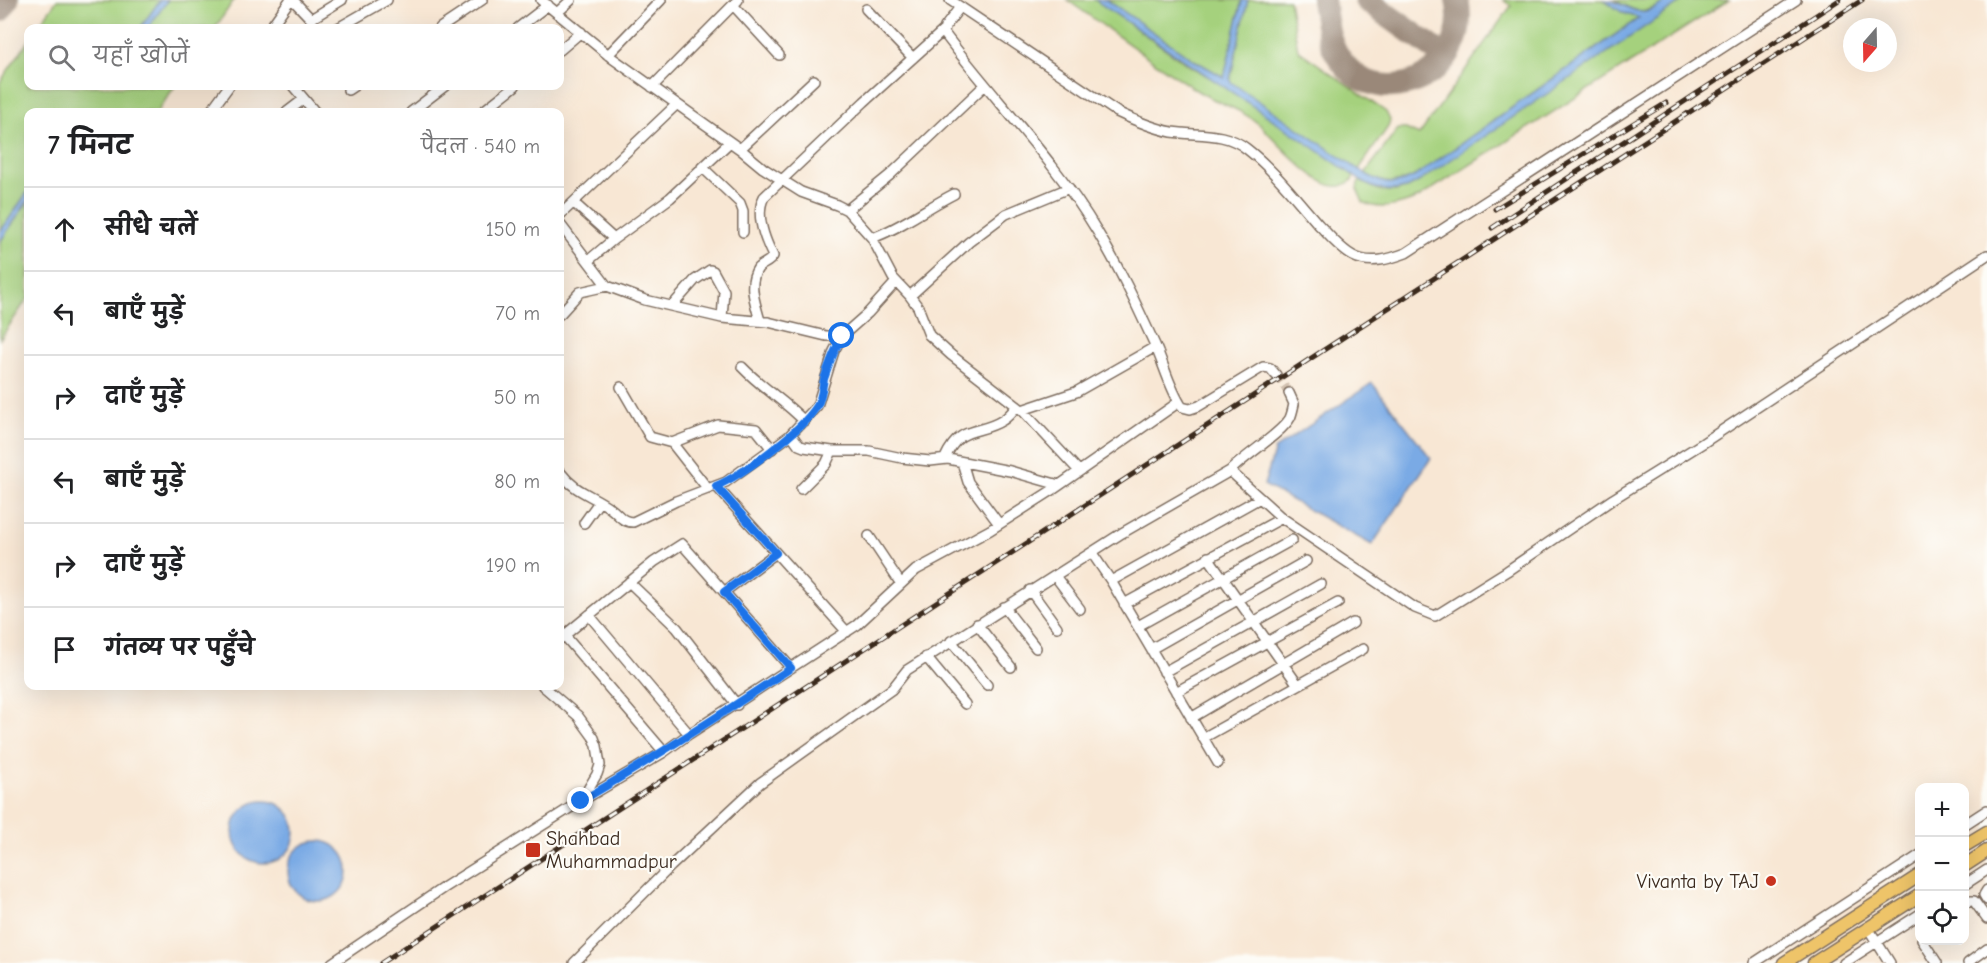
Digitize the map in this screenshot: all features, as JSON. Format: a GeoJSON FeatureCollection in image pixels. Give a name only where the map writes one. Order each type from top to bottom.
{"type":"FeatureCollection","features":[{"type":"Feature","properties":{"kind":"main road"},"geometry":{"type":"LineString","coordinates":[[1969,843],[1987,832]]}},
{"type":"Feature","properties":{"kind":"main road"},"geometry":{"type":"LineString","coordinates":[[1969,863],[1987,851]]}},
{"type":"Feature","properties":{"kind":"main road"},"geometry":{"type":"LineString","coordinates":[[1784,963],[1915,878]]}},
{"type":"Feature","properties":{"kind":"main road"},"geometry":{"type":"LineString","coordinates":[[1814,963],[1915,898]]}},
{"type":"Feature","properties":{"kind":"street"},"geometry":{"type":"LineString","coordinates":[[273,24],[291,0],[311,19],[342,0]]}},
{"type":"Feature","properties":{"kind":"street"},"geometry":{"type":"LineString","coordinates":[[345,24],[387,0]]}},
{"type":"Feature","properties":{"kind":"street"},"geometry":{"type":"LineString","coordinates":[[446,24],[482,0]]}},
{"type":"Feature","properties":{"kind":"street"},"geometry":{"type":"LineString","coordinates":[[557,13],[571,0]]}},
{"type":"Feature","properties":{"kind":"street"},"geometry":{"type":"LineString","coordinates":[[609,55],[661,0]]}},
{"type":"Feature","properties":{"kind":"street"},"geometry":{"type":"LineString","coordinates":[[950,0],[1117,112],[1146,126],[1174,132],[1224,136],[1238,143],[1271,171],[1332,239],[1353,255],[1376,260],[1391,258],[1406,252],[1796,0]]}},
{"type":"Feature","properties":{"kind":"street"},"geometry":{"type":"LineString","coordinates":[[522,24],[544,3],[609,55],[782,181],[801,192],[847,210],[872,238],[896,282],[918,307],[929,335],[951,355],[1020,408],[1079,471]]}},
{"type":"Feature","properties":{"kind":"street"},"geometry":{"type":"LineString","coordinates":[[652,87],[736,3],[779,55]]}},
{"type":"Feature","properties":{"kind":"street"},"geometry":{"type":"LineString","coordinates":[[760,321],[753,283],[759,268],[770,261],[773,256],[762,225],[762,201],[944,30],[960,7]]}},
{"type":"Feature","properties":{"kind":"street"},"geometry":{"type":"LineString","coordinates":[[866,9],[913,58]]}},
{"type":"Feature","properties":{"kind":"street"},"geometry":{"type":"LineString","coordinates":[[944,30],[985,85],[1069,188],[1133,298],[1182,407],[1190,409],[1199,406],[1263,367],[1270,368],[1276,375]]}},
{"type":"Feature","properties":{"kind":"street"},"geometry":{"type":"LineString","coordinates":[[564,47],[581,32]]}},
{"type":"Feature","properties":{"kind":"street"},"geometry":{"type":"LineString","coordinates":[[740,149],[814,80]]}},
{"type":"Feature","properties":{"kind":"street"},"geometry":{"type":"LineString","coordinates":[[847,210],[890,175],[985,85]]}},
{"type":"Feature","properties":{"kind":"street"},"geometry":{"type":"LineString","coordinates":[[213,108],[226,90]]}},
{"type":"Feature","properties":{"kind":"street"},"geometry":{"type":"LineString","coordinates":[[296,90],[312,108]]}},
{"type":"Feature","properties":{"kind":"street"},"geometry":{"type":"LineString","coordinates":[[416,108],[440,90]]}},
{"type":"Feature","properties":{"kind":"street"},"geometry":{"type":"LineString","coordinates":[[487,108],[510,90]]}},
{"type":"Feature","properties":{"kind":"street"},"geometry":{"type":"LineString","coordinates":[[292,108],[304,99]]}},
{"type":"Feature","properties":{"kind":"street"},"geometry":{"type":"LineString","coordinates":[[564,212],[676,105]]}},
{"type":"Feature","properties":{"kind":"street"},"geometry":{"type":"LineString","coordinates":[[588,260],[614,238],[670,198],[730,142]]}},
{"type":"Feature","properties":{"kind":"street"},"geometry":{"type":"LineString","coordinates":[[702,167],[740,203],[743,211],[743,232]]}},
{"type":"Feature","properties":{"kind":"street"},"geometry":{"type":"LineString","coordinates":[[910,296],[969,242],[1006,214],[1069,188]]}},
{"type":"Feature","properties":{"kind":"street"},"geometry":{"type":"LineString","coordinates":[[872,238],[892,231],[930,206],[954,194]]}},
{"type":"Feature","properties":{"kind":"street"},"geometry":{"type":"LineString","coordinates":[[574,203],[614,238]]}},
{"type":"Feature","properties":{"kind":"street"},"geometry":{"type":"LineString","coordinates":[[564,229],[607,286],[636,297],[722,318],[760,321],[826,336],[842,336]]}},
{"type":"Feature","properties":{"kind":"street"},"geometry":{"type":"LineString","coordinates":[[1230,471],[1282,518],[1415,608],[1435,616],[1703,443],[1987,255]]}},
{"type":"Feature","properties":{"kind":"street"},"geometry":{"type":"LineString","coordinates":[[672,306],[695,280],[710,270],[713,271],[724,291],[722,318]]}},
{"type":"Feature","properties":{"kind":"street"},"geometry":{"type":"LineString","coordinates":[[564,476],[573,486],[611,508],[622,520],[633,522],[726,482],[791,434],[817,406],[824,380],[842,336],[868,313],[896,282]]}},
{"type":"Feature","properties":{"kind":"street"},"geometry":{"type":"LineString","coordinates":[[564,310],[580,292],[607,286]]}},
{"type":"Feature","properties":{"kind":"street"},"geometry":{"type":"LineString","coordinates":[[945,458],[955,441],[972,431],[1002,421],[1020,408],[1076,392],[1155,347]]}},
{"type":"Feature","properties":{"kind":"street"},"geometry":{"type":"LineString","coordinates":[[742,367],[756,382],[790,406],[804,421]]}},
{"type":"Feature","properties":{"kind":"street"},"geometry":{"type":"LineString","coordinates":[[621,387],[650,437],[672,443],[847,632]]}},
{"type":"Feature","properties":{"kind":"street"},"geometry":{"type":"LineString","coordinates":[[574,963],[671,866],[766,778],[892,689],[908,670],[926,657],[1126,530],[1230,471],[1241,459],[1283,427],[1291,417],[1294,404],[1289,393]]}},
{"type":"Feature","properties":{"kind":"street"},"geometry":{"type":"LineString","coordinates":[[332,963],[443,888],[664,752],[857,626],[921,566],[999,524],[1179,402]]}},
{"type":"Feature","properties":{"kind":"street"},"geometry":{"type":"LineString","coordinates":[[672,443],[721,424],[756,429],[772,449]]}},
{"type":"Feature","properties":{"kind":"street"},"geometry":{"type":"LineString","coordinates":[[791,434],[801,446],[832,451],[869,451],[930,461],[945,458],[1010,471],[1059,485]]}},
{"type":"Feature","properties":{"kind":"street"},"geometry":{"type":"LineString","coordinates":[[801,489],[826,464],[832,451]]}},
{"type":"Feature","properties":{"kind":"street"},"geometry":{"type":"LineString","coordinates":[[962,462],[968,482],[999,524]]}},
{"type":"Feature","properties":{"kind":"street"},"geometry":{"type":"LineString","coordinates":[[1111,581],[1260,498]]}},
{"type":"Feature","properties":{"kind":"street"},"geometry":{"type":"LineString","coordinates":[[584,523],[599,502]]}},
{"type":"Feature","properties":{"kind":"street"},"geometry":{"type":"LineString","coordinates":[[1124,604],[1282,518]]}},
{"type":"Feature","properties":{"kind":"street"},"geometry":{"type":"LineString","coordinates":[[869,536],[901,584]]}},
{"type":"Feature","properties":{"kind":"street"},"geometry":{"type":"LineString","coordinates":[[1138,627],[1292,540]]}},
{"type":"Feature","properties":{"kind":"street"},"geometry":{"type":"LineString","coordinates":[[564,635],[654,562],[682,544],[791,668]]}},
{"type":"Feature","properties":{"kind":"street"},"geometry":{"type":"LineString","coordinates":[[724,592],[776,553]]}},
{"type":"Feature","properties":{"kind":"street"},"geometry":{"type":"LineString","coordinates":[[1087,556],[1111,581],[1218,764]]}},
{"type":"Feature","properties":{"kind":"street"},"geometry":{"type":"LineString","coordinates":[[1208,557],[1298,685]]}},
{"type":"Feature","properties":{"kind":"street"},"geometry":{"type":"LineString","coordinates":[[1151,649],[1306,561]]}},
{"type":"Feature","properties":{"kind":"street"},"geometry":{"type":"LineString","coordinates":[[1055,576],[1080,609]]}},
{"type":"Feature","properties":{"kind":"street"},"geometry":{"type":"LineString","coordinates":[[629,582],[675,626],[737,705]]}},
{"type":"Feature","properties":{"kind":"street"},"geometry":{"type":"LineString","coordinates":[[1164,672],[1321,584]]}},
{"type":"Feature","properties":{"kind":"street"},"geometry":{"type":"LineString","coordinates":[[1030,590],[1057,627]]}},
{"type":"Feature","properties":{"kind":"street"},"geometry":{"type":"LineString","coordinates":[[1176,692],[1338,603]]}},
{"type":"Feature","properties":{"kind":"street"},"geometry":{"type":"LineString","coordinates":[[1004,607],[1036,648]]}},
{"type":"Feature","properties":{"kind":"street"},"geometry":{"type":"LineString","coordinates":[[589,615],[689,734]]}},
{"type":"Feature","properties":{"kind":"street"},"geometry":{"type":"LineString","coordinates":[[1191,718],[1353,623]]}},
{"type":"Feature","properties":{"kind":"street"},"geometry":{"type":"LineString","coordinates":[[977,624],[1011,667]]}},
{"type":"Feature","properties":{"kind":"street"},"geometry":{"type":"LineString","coordinates":[[564,639],[664,752]]}},
{"type":"Feature","properties":{"kind":"street"},"geometry":{"type":"LineString","coordinates":[[951,641],[987,685]]}},
{"type":"Feature","properties":{"kind":"street"},"geometry":{"type":"LineString","coordinates":[[1203,738],[1363,649]]}},
{"type":"Feature","properties":{"kind":"street"},"geometry":{"type":"LineString","coordinates":[[926,657],[965,704]]}},
{"type":"Feature","properties":{"kind":"street"},"geometry":{"type":"LineString","coordinates":[[548,690],[578,716],[597,746],[600,765],[594,781],[581,801]]}},
{"type":"Feature","properties":{"kind":"street"},"geometry":{"type":"LineString","coordinates":[[1969,822],[1987,810]]}},
{"type":"Feature","properties":{"kind":"street"},"geometry":{"type":"LineString","coordinates":[[1754,963],[1915,858]]}},
{"type":"Feature","properties":{"kind":"street"},"geometry":{"type":"LineString","coordinates":[[1969,882],[1987,870]]}},
{"type":"Feature","properties":{"kind":"street"},"geometry":{"type":"LineString","coordinates":[[1987,890],[1984,895],[1987,900]]}},
{"type":"Feature","properties":{"kind":"street"},"geometry":{"type":"LineString","coordinates":[[1969,902],[1974,901],[1987,919]]}},
{"type":"Feature","properties":{"kind":"street"},"geometry":{"type":"LineString","coordinates":[[1844,963],[1915,917]]}},
{"type":"Feature","properties":{"kind":"street"},"geometry":{"type":"LineString","coordinates":[[1868,928],[1890,963]]}},
{"type":"Feature","properties":{"kind":"street"},"geometry":{"type":"LineString","coordinates":[[1925,945],[1937,963]]}},
{"type":"Feature","properties":{"kind":"street"},"geometry":{"type":"LineString","coordinates":[[1968,963],[1987,950]]}},
{"type":"Feature","properties":{"kind":"green space"},"geometry":{"type":"Polygon","coordinates":[[[57,0],[234,0],[218,24],[40,24],[57,0]]]}},
{"type":"Feature","properties":{"kind":"green space"},"geometry":{"type":"Polygon","coordinates":[[[1067,0],[1095,0],[1190,66],[1225,86],[1231,82],[1248,0],[1289,0],[1298,50],[1386,112],[1390,120],[1388,127],[1351,181],[1339,186],[1325,183],[1305,169],[1252,119],[1196,90],[1067,0]]]}},
{"type":"Feature","properties":{"kind":"green space"},"geometry":{"type":"Polygon","coordinates":[[[1107,0],[1242,0],[1224,78],[1194,60],[1107,0]]]}},
{"type":"Feature","properties":{"kind":"green space"},"geometry":{"type":"Polygon","coordinates":[[[1503,0],[1604,0],[1623,12],[1640,17],[1415,176],[1402,181],[1384,182],[1366,174],[1361,182],[1381,191],[1398,191],[1684,0],[1729,0],[1418,198],[1383,207],[1363,202],[1357,189],[1358,183],[1398,129],[1406,129],[1419,135],[1511,6],[1503,0]]]}},
{"type":"Feature","properties":{"kind":"green space"},"geometry":{"type":"Polygon","coordinates":[[[1615,0],[1669,0],[1648,11],[1636,11],[1615,0]]]}},
{"type":"Feature","properties":{"kind":"green space"},"geometry":{"type":"Polygon","coordinates":[[[24,47],[24,90],[172,90],[160,108],[24,108],[24,304],[0,339],[0,82],[24,47]]]}},
{"type":"Feature","properties":{"kind":"water"},"geometry":{"type":"Polygon","coordinates":[[[160,0],[168,0],[151,24],[143,24],[160,0]]]}},
{"type":"Feature","properties":{"kind":"water"},"geometry":{"type":"Polygon","coordinates":[[[1095,0],[1107,0],[1194,60],[1224,77],[1242,0],[1248,0],[1231,82],[1358,169],[1379,181],[1392,183],[1415,176],[1639,18],[1623,13],[1604,0],[1645,12],[1670,0],[1684,0],[1420,181],[1405,188],[1390,191],[1361,181],[1095,0]]]}},
{"type":"Feature","properties":{"kind":"water"},"geometry":{"type":"Polygon","coordinates":[[[24,197],[24,207],[0,242],[0,232],[24,197]]]}},
{"type":"Feature","properties":{"kind":"water"},"geometry":{"type":"Polygon","coordinates":[[[1372,383],[1431,458],[1372,545],[1264,485],[1275,449],[1372,383]]]}},
{"type":"Feature","properties":{"kind":"water"},"geometry":{"type":"Polygon","coordinates":[[[264,801],[276,803],[286,810],[293,820],[295,832],[293,844],[286,854],[276,861],[264,863],[252,861],[242,854],[235,844],[233,832],[235,820],[242,810],[252,803],[264,801]]]}},
{"type":"Feature","properties":{"kind":"water"},"geometry":{"type":"Polygon","coordinates":[[[312,841],[324,841],[335,846],[343,854],[348,871],[346,883],[335,896],[324,901],[312,901],[301,896],[293,888],[288,877],[288,865],[293,854],[301,846],[312,841]]]}},
{"type":"Feature","properties":{"kind":"taxiway"},"geometry":{"type":"LineString","coordinates":[[0,10],[7,0]]}},
{"type":"Feature","properties":{"kind":"taxiway"},"geometry":{"type":"LineString","coordinates":[[1323,0],[1329,35],[1334,48],[1354,74],[1375,84],[1397,86],[1418,80],[1437,67],[1451,49],[1458,27],[1457,0]]}},
{"type":"Feature","properties":{"kind":"taxiway"},"geometry":{"type":"LineString","coordinates":[[1366,0],[1443,55]]}},
{"type":"Feature","properties":{"kind":"tunnel"},"geometry":{"type":"LineString","coordinates":[[1276,375],[1289,393]]}},
{"type":"Feature","properties":{"kind":"railway"},"geometry":{"type":"LineString","coordinates":[[1492,228],[1839,0]]}},
{"type":"Feature","properties":{"kind":"railway"},"geometry":{"type":"LineString","coordinates":[[381,963],[1862,0]]}},
{"type":"Feature","properties":{"kind":"railway"},"geometry":{"type":"LineString","coordinates":[[1495,209],[1666,103]]}},
{"type":"Feature","properties":{"kind":"place","name":"Shahbad Muhammadpur"},"geometry":{"type":"Point","coordinates":[533,850]}},
{"type":"Feature","properties":{"kind":"place","name":"Vivanta by TAJ"},"geometry":{"type":"Point","coordinates":[1771,881]}},
{"type":"Feature","properties":{"kind":"route"},"geometry":{"type":"LineString","coordinates":[[581,801],[664,752],[791,668],[724,592],[776,553],[716,486],[726,482],[772,449],[809,416],[817,406],[834,351],[842,336]]}}]}
